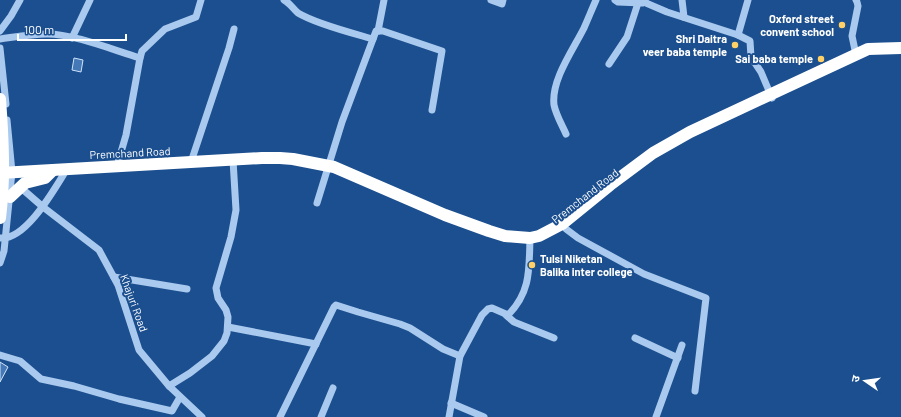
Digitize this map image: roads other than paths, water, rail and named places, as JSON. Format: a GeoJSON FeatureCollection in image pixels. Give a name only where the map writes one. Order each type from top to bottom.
{"type":"FeatureCollection","features":[{"type":"Feature","properties":{"kind":"highway","name":"Premchand Road"},"geometry":{"type":"LineString","coordinates":[[6,173],[280,158],[354,174],[445,215],[505,236],[530,241],[550,238],[566,228],[627,179],[672,149],[708,128],[886,48]]}},
{"type":"Feature","properties":{"kind":"highway","name":"Premchand Road"},"geometry":{"type":"LineString","coordinates":[[530,241],[562,224],[610,185],[653,153],[707,124],[772,98],[868,49],[901,48]]}},
{"type":"Feature","properties":{"kind":"highway"},"geometry":{"type":"LineString","coordinates":[[0,99],[4,149],[0,218]]}},
{"type":"Feature","properties":{"kind":"highway"},"geometry":{"type":"LineString","coordinates":[[10,197],[25,183],[32,180],[45,178],[53,170]]}},
{"type":"Feature","properties":{"kind":"street"},"geometry":{"type":"LineString","coordinates":[[0,30],[11,16],[20,0]]}},
{"type":"Feature","properties":{"kind":"street"},"geometry":{"type":"LineString","coordinates":[[72,38],[90,0]]}},
{"type":"Feature","properties":{"kind":"street"},"geometry":{"type":"LineString","coordinates":[[117,166],[126,135],[142,51],[164,29],[196,17],[201,0]]}},
{"type":"Feature","properties":{"kind":"street"},"geometry":{"type":"LineString","coordinates":[[284,0],[298,13],[339,29],[373,39]]}},
{"type":"Feature","properties":{"kind":"street"},"geometry":{"type":"LineString","coordinates":[[317,203],[342,122],[375,33],[378,31],[384,0]]}},
{"type":"Feature","properties":{"kind":"street"},"geometry":{"type":"LineString","coordinates":[[491,0],[502,4],[503,0]]}},
{"type":"Feature","properties":{"kind":"street"},"geometry":{"type":"LineString","coordinates":[[566,134],[554,106],[555,89],[565,64],[584,28],[596,0]]}},
{"type":"Feature","properties":{"kind":"street"},"geometry":{"type":"LineString","coordinates":[[615,0],[618,2],[638,3],[646,1],[667,12],[738,35],[750,41],[751,57],[761,72],[772,98]]}},
{"type":"Feature","properties":{"kind":"street"},"geometry":{"type":"LineString","coordinates":[[682,0],[684,17]]}},
{"type":"Feature","properties":{"kind":"street"},"geometry":{"type":"LineString","coordinates":[[738,35],[748,0]]}},
{"type":"Feature","properties":{"kind":"street"},"geometry":{"type":"LineString","coordinates":[[856,0],[858,6],[852,36],[856,54]]}},
{"type":"Feature","properties":{"kind":"street"},"geometry":{"type":"LineString","coordinates":[[609,64],[627,37],[638,3]]}},
{"type":"Feature","properties":{"kind":"street"},"geometry":{"type":"LineString","coordinates":[[190,162],[229,48],[234,29]]}},
{"type":"Feature","properties":{"kind":"street"},"geometry":{"type":"LineString","coordinates":[[378,31],[442,51],[432,110]]}},
{"type":"Feature","properties":{"kind":"street"},"geometry":{"type":"LineString","coordinates":[[0,39],[45,34],[72,38],[140,58]]}},
{"type":"Feature","properties":{"kind":"street"},"geometry":{"type":"LineString","coordinates":[[0,48],[6,173],[10,197],[3,238],[4,251],[0,263]]}},
{"type":"Feature","properties":{"kind":"street"},"geometry":{"type":"LineString","coordinates":[[169,386],[190,373],[212,356],[224,341],[228,327],[226,310],[218,298],[216,288],[231,237],[236,210],[232,160]]}},
{"type":"Feature","properties":{"kind":"street"},"geometry":{"type":"LineString","coordinates":[[3,238],[22,230],[43,207],[67,169]]}},
{"type":"Feature","properties":{"kind":"street","name":"Khajuri Road"},"geometry":{"type":"LineString","coordinates":[[20,187],[43,207],[99,250],[118,285],[139,350],[169,386],[202,417]]}},
{"type":"Feature","properties":{"kind":"street"},"geometry":{"type":"LineString","coordinates":[[566,228],[578,238],[644,274],[706,298],[696,390]]}},
{"type":"Feature","properties":{"kind":"street"},"geometry":{"type":"LineString","coordinates":[[506,315],[509,314],[522,297],[526,287],[529,268],[530,241]]}},
{"type":"Feature","properties":{"kind":"street"},"geometry":{"type":"LineString","coordinates":[[114,277],[187,289]]}},
{"type":"Feature","properties":{"kind":"street"},"geometry":{"type":"LineString","coordinates":[[280,417],[334,307],[338,305],[362,314],[410,328],[443,349],[460,356]]}},
{"type":"Feature","properties":{"kind":"street"},"geometry":{"type":"LineString","coordinates":[[449,417],[460,356],[482,315],[488,309],[492,308],[506,315],[511,320],[554,338]]}},
{"type":"Feature","properties":{"kind":"street"},"geometry":{"type":"LineString","coordinates":[[228,327],[316,344]]}},
{"type":"Feature","properties":{"kind":"street"},"geometry":{"type":"LineString","coordinates":[[635,338],[678,358]]}},
{"type":"Feature","properties":{"kind":"street"},"geometry":{"type":"LineString","coordinates":[[656,417],[682,345]]}},
{"type":"Feature","properties":{"kind":"street"},"geometry":{"type":"LineString","coordinates":[[0,355],[20,361],[41,379],[74,386],[170,414],[180,397]]}},
{"type":"Feature","properties":{"kind":"street"},"geometry":{"type":"LineString","coordinates":[[321,417],[333,388]]}},
{"type":"Feature","properties":{"kind":"street"},"geometry":{"type":"LineString","coordinates":[[451,403],[484,417]]}},
{"type":"Feature","properties":{"kind":"place","name":"Oxford street convent school"},"geometry":{"type":"Point","coordinates":[842,25]}},
{"type":"Feature","properties":{"kind":"place","name":"Shri Daitra veer baba temple"},"geometry":{"type":"Point","coordinates":[735,45]}},
{"type":"Feature","properties":{"kind":"place","name":"Sai baba temple"},"geometry":{"type":"Point","coordinates":[821,59]}},
{"type":"Feature","properties":{"kind":"place","name":"Tulsi Niketan Balika inter college"},"geometry":{"type":"Point","coordinates":[532,265]}}]}
